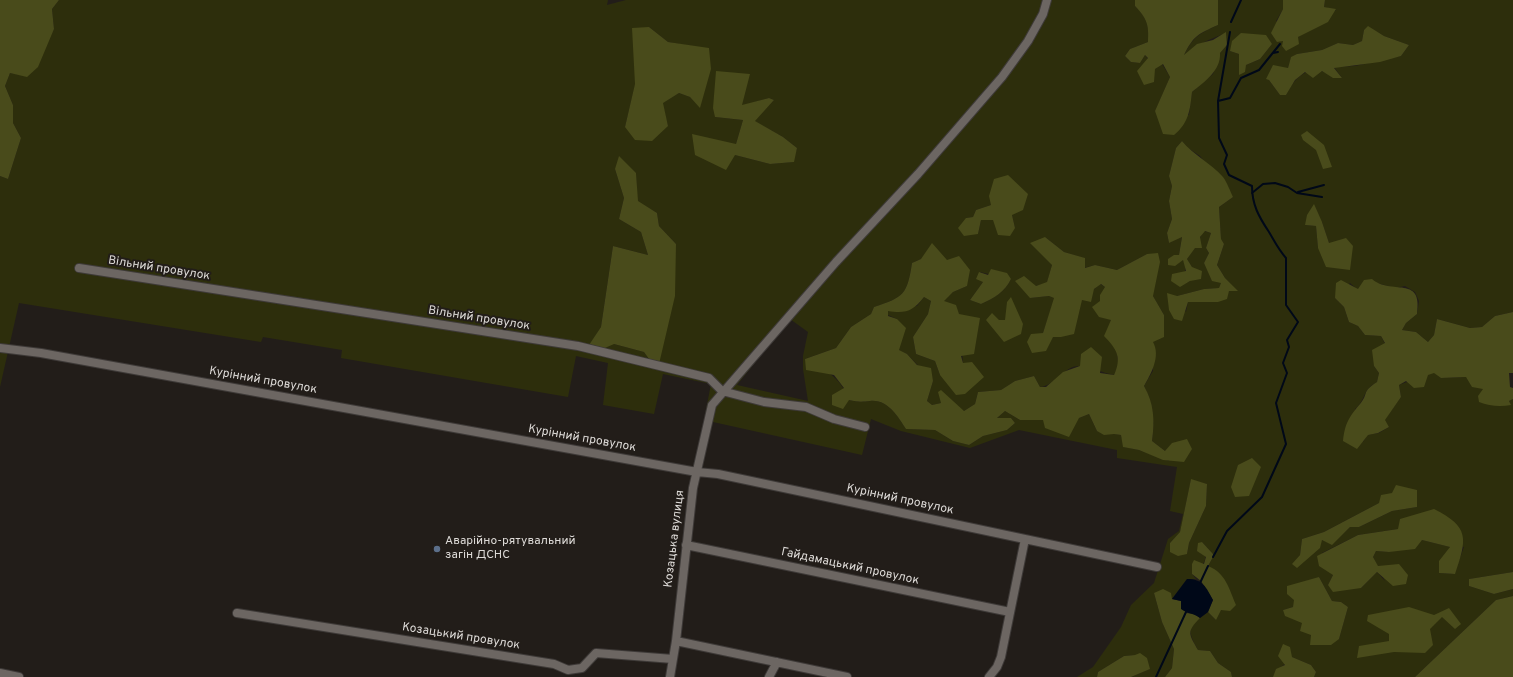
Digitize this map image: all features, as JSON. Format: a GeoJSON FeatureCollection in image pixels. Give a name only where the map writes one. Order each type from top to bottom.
{"type":"FeatureCollection","features":[{"type":"Feature","properties":{"kind":"street"},"geometry":{"type":"LineString","coordinates":[[722,391],[836,262],[918,174],[1002,77],[1028,41],[1043,14],[1048,0]]}},
{"type":"Feature","properties":{"kind":"street","name":"Вільний провулок"},"geometry":{"type":"LineString","coordinates":[[79,268],[578,346],[709,378],[722,391],[764,402],[806,407],[834,419],[865,427]]}},
{"type":"Feature","properties":{"kind":"street","name":"Курінний провулок"},"geometry":{"type":"LineString","coordinates":[[0,348],[41,353],[697,472],[718,474],[1157,566]]}},
{"type":"Feature","properties":{"kind":"street","name":"Козацька вулиця"},"geometry":{"type":"LineString","coordinates":[[670,677],[676,641],[693,488],[712,405],[722,391]]}},
{"type":"Feature","properties":{"kind":"street"},"geometry":{"type":"LineString","coordinates":[[990,677],[997,667],[1001,657],[1025,539]]}},
{"type":"Feature","properties":{"kind":"street","name":"Гайдамацький провулок"},"geometry":{"type":"LineString","coordinates":[[686,545],[1010,612]]}},
{"type":"Feature","properties":{"kind":"street","name":"Козацький провулок"},"geometry":{"type":"LineString","coordinates":[[237,613],[554,664],[568,670],[582,668],[596,653],[673,659]]}},
{"type":"Feature","properties":{"kind":"street"},"geometry":{"type":"LineString","coordinates":[[676,641],[847,677]]}},
{"type":"Feature","properties":{"kind":"street"},"geometry":{"type":"LineString","coordinates":[[769,677],[778,662]]}},
{"type":"Feature","properties":{"kind":"street"},"geometry":{"type":"LineString","coordinates":[[0,673],[19,677]]}},
{"type":"Feature","properties":{"kind":"shaded area"},"geometry":{"type":"Polygon","coordinates":[[[0,0],[59,0],[52,9],[54,29],[38,67],[27,77],[10,73],[5,86],[13,105],[13,123],[21,138],[8,179],[0,176],[0,0]]]}},
{"type":"Feature","properties":{"kind":"shaded area"},"geometry":{"type":"Polygon","coordinates":[[[59,0],[608,0],[607,5],[626,0],[1135,0],[1135,6],[1147,22],[1148,42],[1130,49],[1125,56],[1131,62],[1140,63],[1145,55],[1155,69],[1162,64],[1170,77],[1155,112],[1189,115],[1192,92],[1213,74],[1220,53],[1227,45],[1226,33],[1199,45],[1183,57],[1193,40],[1218,25],[1218,0],[1283,0],[1283,9],[1276,21],[1298,37],[1336,10],[1324,7],[1325,0],[1513,0],[1513,312],[1495,316],[1482,327],[1470,328],[1437,319],[1434,335],[1428,342],[1416,332],[1402,330],[1406,323],[1417,314],[1419,301],[1415,292],[1405,286],[1395,288],[1377,283],[1358,290],[1350,283],[1335,298],[1344,307],[1349,322],[1358,326],[1365,335],[1381,336],[1385,344],[1374,366],[1379,373],[1377,382],[1368,389],[1361,402],[1355,409],[1363,442],[1367,435],[1379,433],[1389,427],[1384,420],[1401,397],[1399,385],[1434,372],[1441,378],[1466,377],[1510,404],[1509,401],[1513,399],[1513,572],[1469,579],[1469,586],[1494,594],[1513,589],[1513,596],[1496,600],[1415,677],[1314,677],[1316,672],[1311,665],[1292,657],[1273,677],[1232,677],[1231,672],[1218,663],[1210,651],[1198,650],[1192,637],[1191,628],[1196,621],[1208,612],[1216,620],[1208,566],[1213,554],[1202,542],[1205,560],[1192,574],[1196,579],[1187,579],[1172,599],[1154,593],[1162,622],[1174,649],[1172,668],[1165,677],[1131,677],[1149,669],[1135,655],[1124,656],[1098,672],[1097,677],[1077,677],[1093,667],[1121,627],[1131,605],[1154,583],[1168,539],[1179,531],[1183,514],[1170,511],[1177,467],[1117,458],[1117,450],[1019,430],[970,448],[901,431],[871,419],[862,455],[704,420],[711,384],[663,374],[654,414],[603,405],[608,363],[576,356],[568,397],[341,358],[342,350],[263,337],[261,342],[19,303],[0,387],[0,176],[8,179],[21,138],[13,123],[13,105],[5,86],[10,73],[27,76],[54,29],[52,9],[59,0]],[[649,27],[625,127],[668,126],[662,103],[679,93],[690,97],[700,107],[709,49],[668,42],[649,27]],[[1368,27],[1364,30],[1362,41],[1353,45],[1338,43],[1322,50],[1297,54],[1291,58],[1288,68],[1269,80],[1280,95],[1286,95],[1296,80],[1304,74],[1314,71],[1321,71],[1334,77],[1342,78],[1334,67],[1355,66],[1401,56],[1409,45],[1384,36],[1368,27]],[[1272,44],[1230,51],[1239,54],[1239,75],[1246,65],[1260,59],[1272,44]],[[769,98],[741,106],[715,117],[743,120],[736,144],[735,155],[770,164],[793,162],[797,148],[783,137],[754,121],[774,100],[769,98]],[[1182,141],[1176,148],[1169,176],[1172,186],[1169,201],[1172,219],[1167,233],[1169,243],[1182,236],[1179,255],[1184,262],[1185,270],[1180,286],[1190,281],[1192,267],[1187,259],[1204,231],[1211,233],[1206,248],[1209,253],[1204,263],[1208,270],[1222,282],[1219,288],[1204,289],[1177,296],[1186,312],[1188,302],[1218,302],[1229,291],[1237,291],[1225,278],[1217,265],[1224,244],[1221,240],[1219,207],[1233,197],[1200,156],[1188,148],[1182,141]],[[615,169],[624,198],[619,219],[641,232],[648,255],[613,246],[601,327],[590,345],[614,344],[644,352],[649,359],[674,268],[676,244],[659,226],[657,213],[637,201],[636,173],[615,169]],[[991,205],[976,210],[973,217],[966,218],[978,234],[981,220],[993,220],[1015,228],[1012,215],[991,205]],[[1322,222],[1305,225],[1316,226],[1318,248],[1329,243],[1322,222]],[[1045,237],[1052,265],[1047,283],[1036,286],[1030,298],[1049,296],[1055,298],[1043,333],[1053,337],[1082,300],[1100,284],[1105,287],[1119,366],[1114,375],[1080,366],[1069,369],[1045,386],[1040,387],[1034,376],[1015,381],[1001,390],[978,392],[975,404],[964,411],[941,403],[932,405],[927,401],[933,381],[907,354],[898,350],[897,319],[888,315],[888,311],[917,306],[924,297],[931,301],[928,314],[913,337],[916,354],[935,361],[940,375],[963,363],[959,314],[943,301],[953,292],[967,286],[947,260],[921,259],[912,263],[906,288],[898,297],[874,307],[871,314],[851,327],[836,348],[805,359],[832,375],[841,385],[849,400],[860,402],[876,401],[882,403],[892,410],[906,429],[935,430],[953,441],[969,445],[983,436],[1007,430],[1015,423],[1011,418],[997,418],[1005,411],[1020,420],[1079,418],[1089,414],[1097,431],[1121,435],[1124,447],[1139,450],[1169,461],[1165,451],[1152,441],[1152,413],[1144,386],[1153,371],[1153,342],[1164,315],[1153,296],[1147,254],[1117,270],[1095,265],[1084,268],[1084,258],[1064,252],[1045,237]],[[980,272],[983,282],[970,300],[981,304],[999,294],[1006,288],[1011,279],[980,272]],[[790,319],[737,385],[808,401],[803,369],[803,356],[808,332],[790,319]],[[1191,480],[1180,532],[1170,543],[1187,554],[1189,543],[1206,506],[1207,484],[1191,480]],[[1392,493],[1379,503],[1324,532],[1302,539],[1300,555],[1293,564],[1322,540],[1332,544],[1350,527],[1359,527],[1392,511],[1417,507],[1392,493]],[[1398,529],[1358,535],[1322,553],[1333,575],[1328,585],[1361,588],[1377,572],[1385,581],[1373,557],[1376,551],[1389,552],[1422,540],[1450,547],[1439,573],[1454,574],[1464,547],[1398,529]],[[1319,577],[1295,600],[1293,607],[1283,610],[1339,639],[1348,607],[1341,602],[1332,601],[1319,577]]]}},
{"type":"Feature","properties":{"kind":"shaded area"},"geometry":{"type":"Polygon","coordinates":[[[1135,0],[1218,0],[1218,25],[1197,36],[1184,55],[1197,44],[1213,40],[1226,32],[1227,45],[1220,53],[1220,59],[1215,71],[1192,92],[1186,121],[1174,135],[1163,134],[1155,111],[1170,77],[1163,64],[1155,69],[1154,82],[1144,85],[1137,71],[1148,58],[1145,55],[1140,63],[1131,62],[1125,56],[1130,49],[1148,42],[1148,31],[1145,18],[1135,6],[1135,0]]]}},
{"type":"Feature","properties":{"kind":"shaded area"},"geometry":{"type":"Polygon","coordinates":[[[1283,0],[1325,0],[1324,7],[1336,9],[1328,22],[1298,37],[1299,44],[1286,51],[1282,46],[1283,41],[1277,42],[1271,33],[1283,9],[1283,0]]]}},
{"type":"Feature","properties":{"kind":"shaded area"},"geometry":{"type":"Polygon","coordinates":[[[1368,26],[1384,36],[1409,45],[1401,56],[1380,62],[1334,68],[1342,78],[1333,78],[1322,71],[1313,78],[1305,72],[1295,80],[1286,95],[1280,95],[1269,80],[1266,79],[1273,65],[1288,68],[1291,57],[1297,54],[1322,50],[1338,43],[1353,45],[1362,41],[1364,30],[1368,26]]]}},
{"type":"Feature","properties":{"kind":"shaded area"},"geometry":{"type":"Polygon","coordinates":[[[649,27],[668,42],[709,48],[711,69],[700,108],[690,97],[679,93],[663,103],[668,126],[652,141],[635,140],[625,127],[635,84],[632,28],[649,27]]]}},
{"type":"Feature","properties":{"kind":"shaded area"},"geometry":{"type":"Polygon","coordinates":[[[1241,33],[1266,35],[1272,44],[1260,59],[1246,65],[1245,72],[1239,75],[1239,54],[1230,51],[1232,41],[1241,33]]]}},
{"type":"Feature","properties":{"kind":"shaded area"},"geometry":{"type":"Polygon","coordinates":[[[716,71],[750,74],[742,105],[769,98],[774,100],[755,121],[783,137],[797,148],[794,162],[770,164],[735,155],[726,170],[695,155],[692,134],[736,144],[743,120],[715,117],[713,108],[716,71]]]}},
{"type":"Feature","properties":{"kind":"shaded area"},"geometry":{"type":"Polygon","coordinates":[[[1307,131],[1324,145],[1332,167],[1323,169],[1316,150],[1303,140],[1301,135],[1307,131]]]}},
{"type":"Feature","properties":{"kind":"shaded area"},"geometry":{"type":"Polygon","coordinates":[[[1182,141],[1191,151],[1213,167],[1223,177],[1233,197],[1219,207],[1221,239],[1224,244],[1217,265],[1225,278],[1238,291],[1229,291],[1227,299],[1218,302],[1188,302],[1182,321],[1174,319],[1169,310],[1167,293],[1177,296],[1204,289],[1219,288],[1221,283],[1212,281],[1204,263],[1209,253],[1206,248],[1211,233],[1205,231],[1200,237],[1202,248],[1195,248],[1187,259],[1192,267],[1202,271],[1201,279],[1190,281],[1180,287],[1171,281],[1172,274],[1186,271],[1183,260],[1175,266],[1168,265],[1168,259],[1174,255],[1179,255],[1182,237],[1169,243],[1167,233],[1172,219],[1169,201],[1172,186],[1169,176],[1176,148],[1182,141]]]}},
{"type":"Feature","properties":{"kind":"shaded area"},"geometry":{"type":"Polygon","coordinates":[[[619,156],[636,173],[638,201],[657,213],[659,226],[676,244],[675,296],[659,364],[649,359],[644,352],[614,344],[598,351],[589,345],[601,327],[613,246],[648,255],[641,232],[619,219],[624,198],[615,169],[619,156]]]}},
{"type":"Feature","properties":{"kind":"shaded area"},"geometry":{"type":"Polygon","coordinates":[[[1008,175],[1028,194],[1023,210],[1012,215],[1015,228],[1010,236],[998,235],[993,220],[981,220],[978,234],[964,236],[958,228],[966,218],[973,217],[976,210],[991,205],[989,196],[994,179],[1008,175]]]}},
{"type":"Feature","properties":{"kind":"shaded area"},"geometry":{"type":"Polygon","coordinates":[[[1314,204],[1329,243],[1346,238],[1353,246],[1350,270],[1326,267],[1318,248],[1316,226],[1305,225],[1307,215],[1314,204]]]}},
{"type":"Feature","properties":{"kind":"shaded area"},"geometry":{"type":"Polygon","coordinates":[[[1045,237],[1064,252],[1085,258],[1085,268],[1095,265],[1117,270],[1147,254],[1158,253],[1160,262],[1153,296],[1164,315],[1164,337],[1153,342],[1156,359],[1144,386],[1150,399],[1153,412],[1152,441],[1165,451],[1172,443],[1187,439],[1192,449],[1184,462],[1163,460],[1139,450],[1123,447],[1121,435],[1104,435],[1097,431],[1089,414],[1079,418],[1069,437],[1045,428],[1043,420],[1020,420],[1005,411],[997,418],[1011,418],[1015,423],[1007,430],[983,436],[969,445],[953,441],[935,430],[906,429],[892,410],[876,401],[860,402],[849,400],[843,409],[832,405],[832,395],[844,388],[834,375],[806,370],[805,359],[836,348],[851,327],[871,314],[874,307],[898,297],[902,293],[908,282],[912,263],[921,259],[932,243],[947,260],[959,256],[970,270],[967,286],[953,292],[944,301],[956,305],[959,314],[980,318],[974,354],[961,356],[963,363],[972,362],[984,377],[965,394],[956,395],[940,375],[935,361],[916,354],[913,337],[928,314],[931,301],[924,297],[916,306],[904,312],[888,311],[888,316],[897,319],[906,328],[899,350],[907,354],[917,365],[931,368],[933,381],[927,401],[932,405],[941,403],[938,392],[941,390],[964,411],[975,404],[978,392],[1001,390],[1015,381],[1034,376],[1040,387],[1046,387],[1063,372],[1080,366],[1081,354],[1091,347],[1102,357],[1100,373],[1114,375],[1118,364],[1117,354],[1112,345],[1104,336],[1111,320],[1099,317],[1092,307],[1100,301],[1100,295],[1105,287],[1101,284],[1094,289],[1091,302],[1082,300],[1074,334],[1053,337],[1046,351],[1032,353],[1027,342],[1031,334],[1043,333],[1054,298],[1049,296],[1030,298],[1015,281],[1024,276],[1036,286],[1047,282],[1052,265],[1030,243],[1045,237]]]}},
{"type":"Feature","properties":{"kind":"shaded area"},"geometry":{"type":"Polygon","coordinates":[[[991,269],[1007,273],[1011,279],[1009,284],[999,294],[981,304],[970,300],[983,282],[976,279],[979,272],[988,275],[991,269]]]}},
{"type":"Feature","properties":{"kind":"shaded area"},"geometry":{"type":"Polygon","coordinates":[[[1372,279],[1380,284],[1410,290],[1415,294],[1418,302],[1417,314],[1406,323],[1402,330],[1416,332],[1428,342],[1434,335],[1437,319],[1470,328],[1482,327],[1495,316],[1513,312],[1513,373],[1509,373],[1510,387],[1513,388],[1513,399],[1509,401],[1511,405],[1495,406],[1479,402],[1478,396],[1483,389],[1472,387],[1466,377],[1441,378],[1434,373],[1428,375],[1424,387],[1414,388],[1406,381],[1399,385],[1401,397],[1385,420],[1389,427],[1378,433],[1368,435],[1357,449],[1343,441],[1346,425],[1350,417],[1363,401],[1369,388],[1377,382],[1379,373],[1374,366],[1372,350],[1385,343],[1381,336],[1365,335],[1358,326],[1349,322],[1344,307],[1335,298],[1336,283],[1341,280],[1358,289],[1364,280],[1372,279]]]}},
{"type":"Feature","properties":{"kind":"shaded area"},"geometry":{"type":"Polygon","coordinates":[[[1011,297],[1023,324],[1021,334],[1004,342],[986,320],[992,313],[999,320],[1005,320],[1007,302],[1011,297]]]}},
{"type":"Feature","properties":{"kind":"shaded area"},"geometry":{"type":"Polygon","coordinates":[[[1252,458],[1261,467],[1249,496],[1235,497],[1231,487],[1238,465],[1252,458]]]}},
{"type":"Feature","properties":{"kind":"shaded area"},"geometry":{"type":"Polygon","coordinates":[[[1191,479],[1207,484],[1206,506],[1189,543],[1187,554],[1178,556],[1170,552],[1170,543],[1180,532],[1191,479]]]}},
{"type":"Feature","properties":{"kind":"shaded area"},"geometry":{"type":"Polygon","coordinates":[[[1396,485],[1417,490],[1417,507],[1392,511],[1359,527],[1350,527],[1332,545],[1322,540],[1320,548],[1297,568],[1292,564],[1300,555],[1302,539],[1324,532],[1379,503],[1381,495],[1392,493],[1396,485]]]}},
{"type":"Feature","properties":{"kind":"shaded area"},"geometry":{"type":"Polygon","coordinates":[[[1434,509],[1446,516],[1460,528],[1463,543],[1462,552],[1455,574],[1439,573],[1439,561],[1450,547],[1422,540],[1415,549],[1389,552],[1376,551],[1373,557],[1378,566],[1399,564],[1408,575],[1406,584],[1393,586],[1377,572],[1361,588],[1333,592],[1328,585],[1333,575],[1319,566],[1317,556],[1358,535],[1398,529],[1400,519],[1434,509]]]}},
{"type":"Feature","properties":{"kind":"shaded area"},"geometry":{"type":"Polygon","coordinates":[[[1202,542],[1213,554],[1208,566],[1223,577],[1229,587],[1236,605],[1230,611],[1221,610],[1216,620],[1208,612],[1213,600],[1201,581],[1192,574],[1192,564],[1194,560],[1204,564],[1206,557],[1197,551],[1198,543],[1202,542]]]}},
{"type":"Feature","properties":{"kind":"shaded area"},"geometry":{"type":"Polygon","coordinates":[[[1513,572],[1513,589],[1494,594],[1469,586],[1469,579],[1513,572]]]}},
{"type":"Feature","properties":{"kind":"shaded area"},"geometry":{"type":"Polygon","coordinates":[[[1319,577],[1332,601],[1341,602],[1348,607],[1339,639],[1331,645],[1310,645],[1311,635],[1300,631],[1302,623],[1285,616],[1283,610],[1293,607],[1294,600],[1287,594],[1287,586],[1319,577]]]}},
{"type":"Feature","properties":{"kind":"shaded area"},"geometry":{"type":"Polygon","coordinates":[[[1163,589],[1171,593],[1172,599],[1181,601],[1186,613],[1195,614],[1200,618],[1190,633],[1198,650],[1210,651],[1218,663],[1231,672],[1232,677],[1165,677],[1172,668],[1174,649],[1162,622],[1154,593],[1163,589]]]}},
{"type":"Feature","properties":{"kind":"shaded area"},"geometry":{"type":"Polygon","coordinates":[[[1513,596],[1513,677],[1415,677],[1496,600],[1513,596]]]}},
{"type":"Feature","properties":{"kind":"shaded area"},"geometry":{"type":"Polygon","coordinates":[[[1409,607],[1434,615],[1449,608],[1461,624],[1455,629],[1442,617],[1430,629],[1433,645],[1425,653],[1394,652],[1357,658],[1359,646],[1389,641],[1389,634],[1367,621],[1368,615],[1409,607]]]}},
{"type":"Feature","properties":{"kind":"shaded area"},"geometry":{"type":"Polygon","coordinates":[[[1283,644],[1290,647],[1292,657],[1311,665],[1316,672],[1314,677],[1273,677],[1276,669],[1285,665],[1278,656],[1283,644]]]}},
{"type":"Feature","properties":{"kind":"shaded area"},"geometry":{"type":"Polygon","coordinates":[[[1140,653],[1147,658],[1150,669],[1131,677],[1097,677],[1098,672],[1124,656],[1140,653]]]}},
{"type":"Feature","properties":{"kind":"water"},"geometry":{"type":"Polygon","coordinates":[[[1187,579],[1197,580],[1200,582],[1206,588],[1213,600],[1208,612],[1200,618],[1181,609],[1181,601],[1172,599],[1187,579]]]}},
{"type":"Feature","properties":{"kind":"waterway"},"geometry":{"type":"LineString","coordinates":[[1231,22],[1241,0]]}},
{"type":"Feature","properties":{"kind":"waterway"},"geometry":{"type":"LineString","coordinates":[[1213,557],[1227,531],[1262,497],[1286,444],[1276,403],[1287,373],[1283,363],[1289,347],[1287,340],[1298,322],[1286,305],[1286,258],[1259,216],[1253,199],[1252,186],[1229,175],[1224,164],[1227,155],[1219,138],[1218,101],[1230,32]]}},
{"type":"Feature","properties":{"kind":"waterway"},"geometry":{"type":"LineString","coordinates":[[1218,101],[1230,98],[1241,78],[1259,70],[1280,44]]}},
{"type":"Feature","properties":{"kind":"waterway"},"geometry":{"type":"LineString","coordinates":[[1273,53],[1278,52]]}},
{"type":"Feature","properties":{"kind":"waterway"},"geometry":{"type":"LineString","coordinates":[[1252,193],[1263,184],[1275,183],[1288,187],[1297,193],[1322,197]]}},
{"type":"Feature","properties":{"kind":"waterway"},"geometry":{"type":"LineString","coordinates":[[1298,192],[1324,185]]}},
{"type":"Feature","properties":{"kind":"waterway"},"geometry":{"type":"LineString","coordinates":[[1200,583],[1208,566]]}},
{"type":"Feature","properties":{"kind":"waterway"},"geometry":{"type":"LineString","coordinates":[[1156,677],[1186,612]]}},
{"type":"Feature","properties":{"kind":"place","name":"Аварійно-рятувальний загін ДСНС"},"geometry":{"type":"Point","coordinates":[437,549]}}]}
